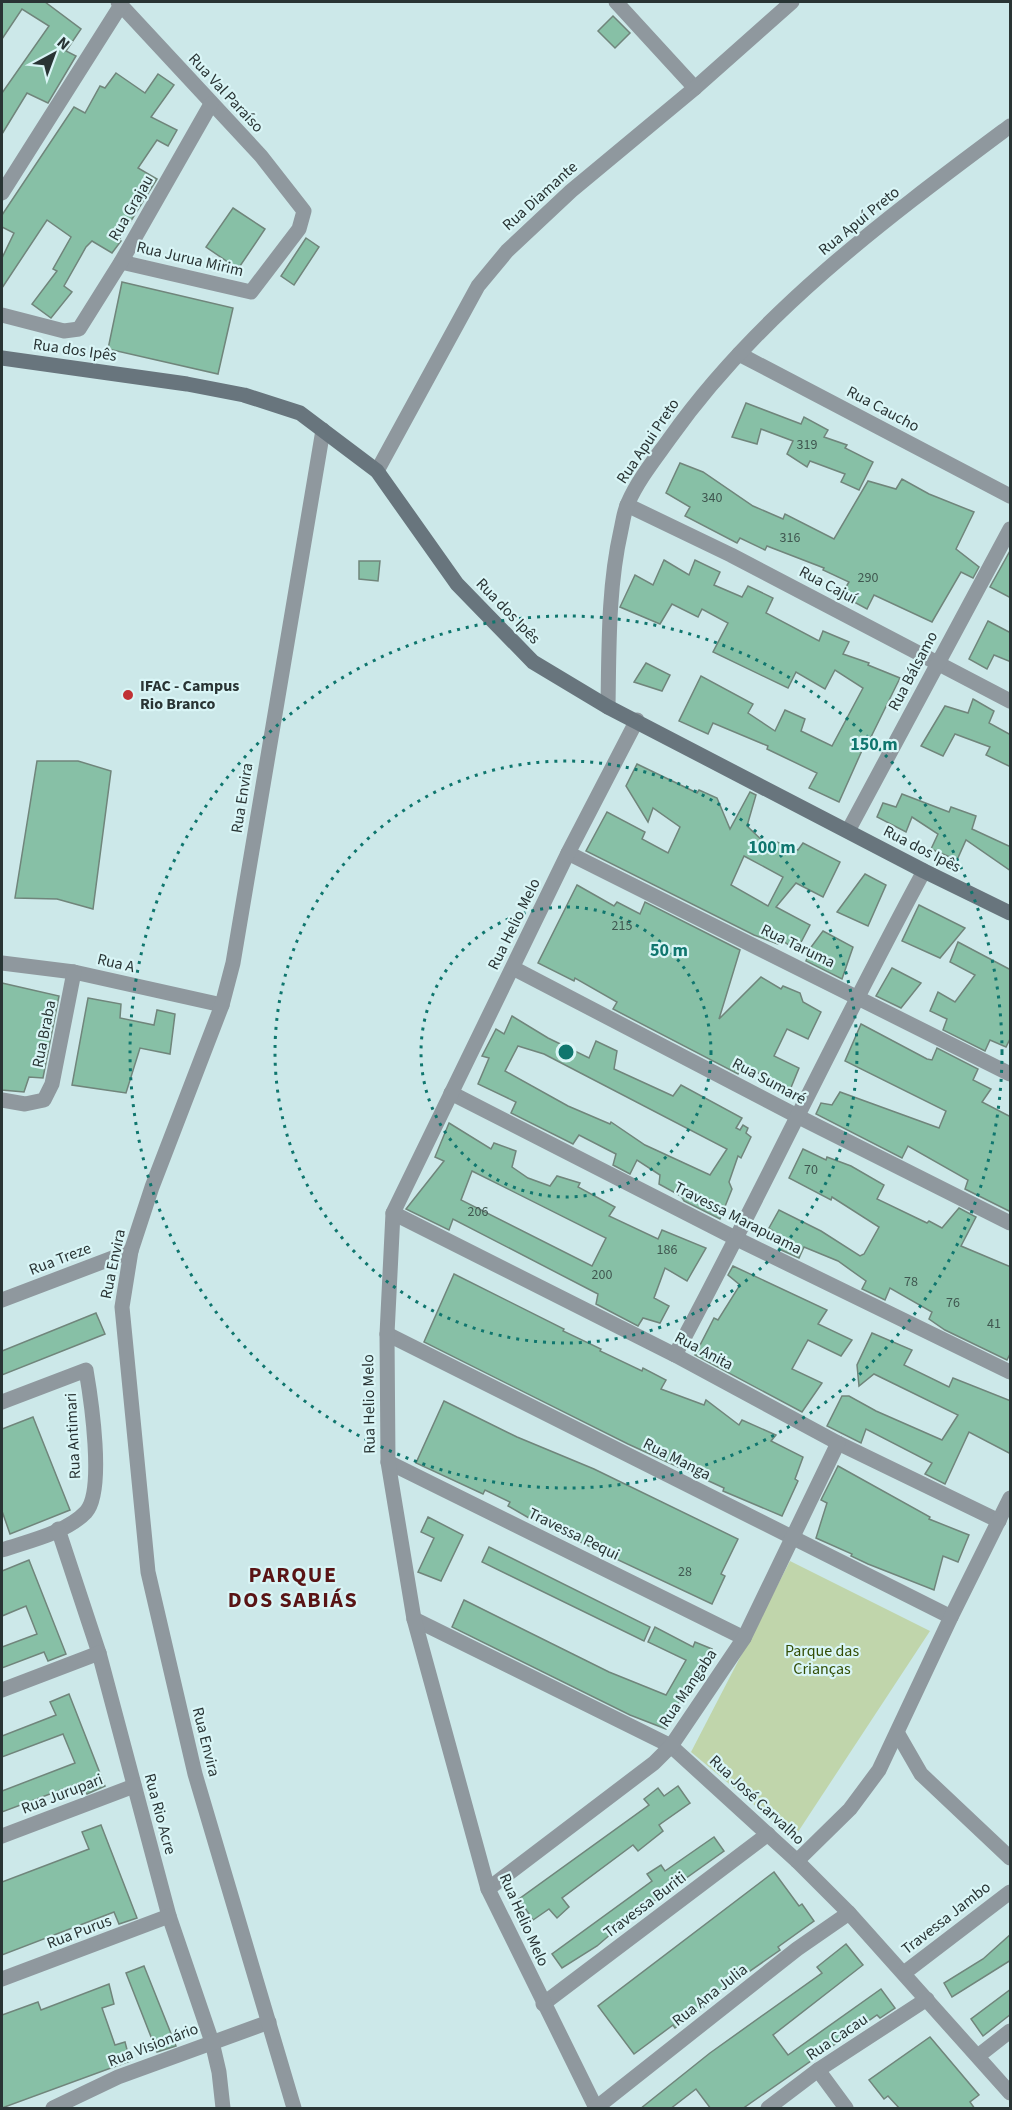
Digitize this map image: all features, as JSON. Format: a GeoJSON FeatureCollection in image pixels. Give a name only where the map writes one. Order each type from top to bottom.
{"type":"FeatureCollection","features":[{"type":"Feature","properties":{"kind":"street"},"geometry":{"type":"LineString","coordinates":[[616,2],[695,88]]}},
{"type":"Feature","properties":{"kind":"street","name":"Rua Diamante"},"geometry":{"type":"LineString","coordinates":[[377,471],[478,286],[507,251],[571,191],[695,88],[792,2]]}},
{"type":"Feature","properties":{"kind":"street"},"geometry":{"type":"LineString","coordinates":[[2,193],[119,3]]}},
{"type":"Feature","properties":{"kind":"street","name":"Rua Val Paraíso"},"geometry":{"type":"LineString","coordinates":[[119,3],[261,156],[304,211],[299,229],[251,292]]}},
{"type":"Feature","properties":{"kind":"street","name":"Rua Grajau"},"geometry":{"type":"LineString","coordinates":[[2,315],[64,330],[79,329],[121,262],[211,104]]}},
{"type":"Feature","properties":{"kind":"street","name":"Rua Apuí Preto"},"geometry":{"type":"LineString","coordinates":[[739,354],[855,246],[1011,126]]}},
{"type":"Feature","properties":{"kind":"street","name":"Rua Jurua Mirim"},"geometry":{"type":"LineString","coordinates":[[121,262],[251,292]]}},
{"type":"Feature","properties":{"kind":"street","name":"Rua Caucho"},"geometry":{"type":"LineString","coordinates":[[739,354],[1011,496]]}},
{"type":"Feature","properties":{"kind":"street","name":"Rua Apui Preto"},"geometry":{"type":"LineString","coordinates":[[608,707],[615,557],[627,505],[651,465],[686,415],[739,354]]}},
{"type":"Feature","properties":{"kind":"street","name":"Rua dos Ipês"},"geometry":{"type":"LineString","coordinates":[[2,358],[187,384],[244,395],[300,413],[377,471],[457,584],[533,662],[608,707],[637,720],[924,872],[1011,913]]}},
{"type":"Feature","properties":{"kind":"street","name":"Rua Envira"},"geometry":{"type":"LineString","coordinates":[[294,2109],[195,1773],[148,1572],[122,1307],[131,1251],[152,1187],[222,1005],[233,963],[323,430]]}},
{"type":"Feature","properties":{"kind":"street","name":"Rua Cajuí"},"geometry":{"type":"LineString","coordinates":[[627,505],[731,555],[1011,701]]}},
{"type":"Feature","properties":{"kind":"street","name":"Rua Bálsamo"},"geometry":{"type":"LineString","coordinates":[[848,831],[1011,528]]}},
{"type":"Feature","properties":{"kind":"street","name":"Rua Helio Melo"},"geometry":{"type":"LineString","coordinates":[[596,2108],[488,1889],[414,1619],[388,1462],[387,1334],[393,1213],[568,853],[637,720]]}},
{"type":"Feature","properties":{"kind":"street","name":"Rua Taruma"},"geometry":{"type":"LineString","coordinates":[[568,853],[857,995],[1011,1074]]}},
{"type":"Feature","properties":{"kind":"street"},"geometry":{"type":"LineString","coordinates":[[675,1355],[799,1117],[857,995],[924,872]]}},
{"type":"Feature","properties":{"kind":"street","name":"Rua A"},"geometry":{"type":"LineString","coordinates":[[2,963],[74,972],[222,1005]]}},
{"type":"Feature","properties":{"kind":"street","name":"Rua Sumaré"},"geometry":{"type":"LineString","coordinates":[[513,968],[799,1117],[1011,1223]]}},
{"type":"Feature","properties":{"kind":"street","name":"Rua Braba"},"geometry":{"type":"LineString","coordinates":[[2,1100],[25,1104],[44,1100],[52,1084],[74,972]]}},
{"type":"Feature","properties":{"kind":"street","name":"Travessa Marapuama"},"geometry":{"type":"LineString","coordinates":[[451,1093],[737,1239],[1011,1372]]}},
{"type":"Feature","properties":{"kind":"street","name":"Rua Anita"},"geometry":{"type":"LineString","coordinates":[[393,1213],[675,1355],[838,1443],[999,1521]]}},
{"type":"Feature","properties":{"kind":"street","name":"Rua Treze"},"geometry":{"type":"LineString","coordinates":[[2,1300],[131,1251]]}},
{"type":"Feature","properties":{"kind":"street","name":"Rua Manga"},"geometry":{"type":"LineString","coordinates":[[387,1334],[951,1617]]}},
{"type":"Feature","properties":{"kind":"street","name":"Rua Antimari"},"geometry":{"type":"LineString","coordinates":[[2,1402],[86,1370],[95,1438],[94,1496],[86,1512],[58,1529],[2,1550]]}},
{"type":"Feature","properties":{"kind":"street","name":"Rua Mangaba"},"geometry":{"type":"LineString","coordinates":[[488,1889],[654,1763],[671,1746],[744,1638],[838,1443]]}},
{"type":"Feature","properties":{"kind":"street","name":"Travessa Pequi"},"geometry":{"type":"LineString","coordinates":[[388,1462],[744,1638]]}},
{"type":"Feature","properties":{"kind":"street"},"geometry":{"type":"LineString","coordinates":[[797,1861],[850,1809],[879,1770],[898,1734],[951,1617],[1011,1498]]}},
{"type":"Feature","properties":{"kind":"street","name":"Rua Rio Acre"},"geometry":{"type":"LineString","coordinates":[[58,1529],[99,1653],[169,1917],[212,2042],[224,2109]]}},
{"type":"Feature","properties":{"kind":"street","name":"Rua José Carvalho"},"geometry":{"type":"LineString","coordinates":[[414,1619],[671,1746],[797,1861],[849,1913],[1011,2093]]}},
{"type":"Feature","properties":{"kind":"street"},"geometry":{"type":"LineString","coordinates":[[2,1690],[99,1653]]}},
{"type":"Feature","properties":{"kind":"street"},"geometry":{"type":"LineString","coordinates":[[898,1734],[921,1774],[1011,1858]]}},
{"type":"Feature","properties":{"kind":"street","name":"Rua Jurupari"},"geometry":{"type":"LineString","coordinates":[[2,1836],[134,1786]]}},
{"type":"Feature","properties":{"kind":"street","name":"Travessa Buriti"},"geometry":{"type":"LineString","coordinates":[[543,2004],[768,1834]]}},
{"type":"Feature","properties":{"kind":"street","name":"Travessa Jambo"},"geometry":{"type":"LineString","coordinates":[[904,1973],[1011,1892]]}},
{"type":"Feature","properties":{"kind":"street","name":"Rua Ana Julia"},"geometry":{"type":"LineString","coordinates":[[596,2108],[797,1949],[849,1913]]}},
{"type":"Feature","properties":{"kind":"street","name":"Rua Purus"},"geometry":{"type":"LineString","coordinates":[[2,1979],[169,1917]]}},
{"type":"Feature","properties":{"kind":"street","name":"Rua Cacau"},"geometry":{"type":"LineString","coordinates":[[768,2109],[818,2070],[927,1999]]}},
{"type":"Feature","properties":{"kind":"street","name":"Rua Visionário"},"geometry":{"type":"LineString","coordinates":[[53,2109],[118,2077],[269,2022]]}},
{"type":"Feature","properties":{"kind":"street"},"geometry":{"type":"LineString","coordinates":[[978,2056],[1011,2031]]}},
{"type":"Feature","properties":{"kind":"street"},"geometry":{"type":"LineString","coordinates":[[818,2070],[846,2109]]}},
{"type":"Feature","properties":{"kind":"green space","name":"Parque das Crianças"},"geometry":{"type":"Polygon","coordinates":[[[790,1561],[930,1631],[794,1838],[691,1752],[790,1561]]]}},
{"type":"Feature","properties":{"kind":"building"},"geometry":{"type":"Polygon","coordinates":[[[2,2],[45,2],[81,29],[66,51],[76,56],[48,103],[27,93],[2,134],[2,93],[49,26],[22,9],[2,39],[2,2]]]}},
{"type":"Feature","properties":{"kind":"building"},"geometry":{"type":"Polygon","coordinates":[[[613,16],[630,33],[615,48],[598,31],[613,16]]]}},
{"type":"Feature","properties":{"kind":"building"},"geometry":{"type":"Polygon","coordinates":[[[116,73],[145,93],[158,74],[174,85],[151,117],[177,130],[168,146],[157,140],[138,168],[157,179],[119,240],[121,241],[112,253],[92,241],[86,247],[64,286],[72,292],[51,318],[32,304],[57,271],[53,269],[71,237],[47,220],[2,288],[2,258],[14,233],[2,227],[2,215],[74,107],[85,113],[100,86],[105,88],[116,73]]]}},
{"type":"Feature","properties":{"kind":"building"},"geometry":{"type":"Polygon","coordinates":[[[233,208],[265,229],[238,269],[206,247],[233,208]]]}},
{"type":"Feature","properties":{"kind":"building"},"geometry":{"type":"Polygon","coordinates":[[[306,238],[319,247],[294,285],[281,276],[306,238]]]}},
{"type":"Feature","properties":{"kind":"building"},"geometry":{"type":"Polygon","coordinates":[[[122,282],[233,308],[218,374],[108,349],[122,282]]]}},
{"type":"Feature","properties":{"kind":"building"},"geometry":{"type":"Polygon","coordinates":[[[746,403],[801,424],[804,417],[828,430],[824,437],[847,445],[845,448],[873,462],[859,490],[841,482],[845,474],[810,461],[807,467],[787,454],[793,441],[761,429],[757,444],[732,437],[746,403]]]}},
{"type":"Feature","properties":{"kind":"building"},"geometry":{"type":"Polygon","coordinates":[[[680,463],[703,472],[753,506],[783,519],[785,514],[834,539],[868,481],[896,489],[902,479],[929,494],[974,512],[956,549],[979,567],[973,578],[961,572],[932,622],[874,595],[867,609],[841,595],[849,582],[823,570],[824,568],[767,546],[765,550],[740,538],[737,543],[685,516],[690,507],[666,493],[680,463]]]}},
{"type":"Feature","properties":{"kind":"building"},"geometry":{"type":"Polygon","coordinates":[[[1011,549],[1011,598],[990,587],[1011,549]]]}},
{"type":"Feature","properties":{"kind":"building"},"geometry":{"type":"Polygon","coordinates":[[[664,560],[689,575],[695,560],[720,572],[714,585],[742,597],[748,586],[773,598],[766,613],[819,641],[823,631],[849,642],[843,654],[900,678],[866,747],[864,746],[839,802],[809,788],[817,773],[767,749],[768,746],[713,723],[708,734],[679,721],[701,676],[753,704],[748,713],[775,731],[785,710],[805,719],[801,731],[832,746],[863,688],[835,670],[825,689],[796,672],[788,688],[713,652],[728,623],[702,609],[698,617],[672,604],[660,624],[620,607],[635,575],[653,585],[664,560]]]}},
{"type":"Feature","properties":{"kind":"building"},"geometry":{"type":"Polygon","coordinates":[[[359,561],[380,561],[378,581],[359,579],[359,561]]]}},
{"type":"Feature","properties":{"kind":"building"},"geometry":{"type":"Polygon","coordinates":[[[988,621],[1011,633],[1011,662],[994,655],[987,669],[969,659],[988,621]]]}},
{"type":"Feature","properties":{"kind":"building"},"geometry":{"type":"Polygon","coordinates":[[[646,663],[670,675],[662,691],[634,682],[646,663]]]}},
{"type":"Feature","properties":{"kind":"building"},"geometry":{"type":"Polygon","coordinates":[[[973,699],[994,711],[989,723],[1011,735],[1011,767],[986,755],[990,747],[955,734],[943,756],[921,746],[945,706],[968,713],[973,699]]]}},
{"type":"Feature","properties":{"kind":"building"},"geometry":{"type":"Polygon","coordinates":[[[37,761],[78,761],[111,771],[93,909],[57,899],[15,898],[37,761]]]}},
{"type":"Feature","properties":{"kind":"building"},"geometry":{"type":"Polygon","coordinates":[[[637,764],[697,793],[699,790],[717,798],[730,829],[750,792],[756,795],[747,826],[770,848],[777,842],[798,850],[803,843],[840,862],[823,897],[796,883],[776,907],[810,925],[797,950],[781,940],[778,944],[754,935],[586,851],[607,812],[645,832],[642,839],[668,853],[680,827],[653,808],[648,822],[626,786],[637,764]],[[744,856],[731,885],[768,906],[783,877],[744,856]]]}},
{"type":"Feature","properties":{"kind":"building"},"geometry":{"type":"Polygon","coordinates":[[[902,794],[949,812],[951,807],[976,816],[972,829],[1011,847],[1011,871],[966,840],[957,860],[931,849],[938,834],[912,817],[906,832],[877,817],[883,803],[896,807],[902,794]]]}},
{"type":"Feature","properties":{"kind":"building"},"geometry":{"type":"Polygon","coordinates":[[[865,874],[886,885],[868,926],[837,912],[865,874]]]}},
{"type":"Feature","properties":{"kind":"building"},"geometry":{"type":"Polygon","coordinates":[[[577,885],[614,906],[617,902],[640,914],[645,902],[740,950],[719,1019],[761,977],[781,989],[783,986],[800,993],[803,1002],[821,1012],[808,1039],[787,1029],[774,1056],[799,1068],[790,1090],[741,1064],[738,1074],[613,1009],[617,1002],[575,978],[574,981],[538,963],[577,885]]]}},
{"type":"Feature","properties":{"kind":"building"},"geometry":{"type":"Polygon","coordinates":[[[919,905],[965,928],[940,958],[902,941],[919,905]]]}},
{"type":"Feature","properties":{"kind":"building"},"geometry":{"type":"Polygon","coordinates":[[[823,931],[853,947],[842,979],[806,961],[808,956],[806,954],[823,931]]]}},
{"type":"Feature","properties":{"kind":"building"},"geometry":{"type":"Polygon","coordinates":[[[958,942],[1011,970],[1011,1037],[1006,1047],[990,1040],[985,1051],[943,1030],[947,1019],[930,1011],[938,992],[955,1002],[975,975],[950,962],[958,942]]]}},
{"type":"Feature","properties":{"kind":"building"},"geometry":{"type":"Polygon","coordinates":[[[892,968],[921,983],[901,1008],[876,996],[892,968]]]}},
{"type":"Feature","properties":{"kind":"building"},"geometry":{"type":"Polygon","coordinates":[[[2,983],[59,996],[43,1078],[29,1077],[24,1092],[2,1090],[2,983]]]}},
{"type":"Feature","properties":{"kind":"building"},"geometry":{"type":"Polygon","coordinates":[[[88,998],[121,1004],[120,1018],[154,1025],[157,1010],[175,1014],[170,1054],[140,1048],[126,1093],[72,1085],[88,998]]]}},
{"type":"Feature","properties":{"kind":"building"},"geometry":{"type":"Polygon","coordinates":[[[512,1016],[548,1038],[589,1058],[596,1041],[617,1051],[614,1069],[673,1096],[681,1085],[742,1118],[736,1128],[740,1130],[743,1125],[748,1128],[746,1133],[751,1137],[741,1158],[738,1156],[729,1182],[732,1189],[720,1219],[684,1201],[681,1196],[659,1184],[660,1175],[637,1160],[630,1174],[613,1165],[616,1154],[579,1135],[573,1144],[511,1113],[516,1102],[478,1084],[489,1058],[482,1056],[496,1029],[504,1034],[512,1016]],[[518,1046],[505,1071],[568,1106],[610,1124],[611,1122],[645,1145],[710,1175],[727,1149],[544,1054],[518,1046]]]}},
{"type":"Feature","properties":{"kind":"building"},"geometry":{"type":"Polygon","coordinates":[[[861,1024],[927,1059],[932,1060],[937,1048],[978,1069],[973,1080],[991,1089],[982,1102],[1011,1117],[1011,1212],[965,1189],[968,1180],[908,1146],[902,1158],[816,1114],[821,1103],[832,1105],[840,1092],[939,1128],[946,1111],[845,1061],[861,1024]]]}},
{"type":"Feature","properties":{"kind":"building"},"geometry":{"type":"Polygon","coordinates":[[[449,1123],[491,1149],[494,1143],[516,1151],[512,1167],[528,1178],[550,1186],[557,1176],[580,1183],[578,1187],[615,1207],[609,1216],[658,1239],[662,1230],[706,1248],[687,1281],[665,1268],[654,1298],[669,1306],[660,1323],[643,1318],[638,1326],[596,1304],[598,1294],[453,1219],[449,1230],[406,1209],[444,1161],[435,1157],[449,1123]],[[472,1171],[461,1200],[592,1266],[606,1238],[472,1171]]]}},
{"type":"Feature","properties":{"kind":"building"},"geometry":{"type":"Polygon","coordinates":[[[803,1149],[826,1160],[827,1157],[851,1166],[884,1185],[877,1199],[927,1223],[929,1221],[942,1228],[959,1208],[976,1217],[961,1246],[1011,1267],[1011,1352],[1007,1360],[945,1330],[929,1319],[932,1312],[890,1288],[885,1300],[862,1289],[866,1281],[838,1261],[804,1247],[799,1258],[779,1249],[783,1238],[769,1228],[779,1210],[821,1231],[860,1256],[864,1254],[879,1227],[832,1197],[831,1200],[789,1178],[803,1149]]]}},
{"type":"Feature","properties":{"kind":"building"},"geometry":{"type":"Polygon","coordinates":[[[733,1266],[827,1310],[818,1324],[852,1340],[841,1356],[808,1340],[792,1369],[822,1383],[802,1412],[695,1355],[714,1318],[718,1320],[740,1285],[728,1275],[733,1266]]]}},
{"type":"Feature","properties":{"kind":"building"},"geometry":{"type":"Polygon","coordinates":[[[454,1274],[564,1329],[563,1331],[601,1349],[600,1351],[666,1380],[661,1389],[704,1405],[706,1400],[739,1425],[742,1420],[776,1435],[771,1441],[803,1457],[795,1479],[798,1481],[782,1516],[723,1491],[724,1488],[628,1444],[424,1342],[454,1274]]]}},
{"type":"Feature","properties":{"kind":"building"},"geometry":{"type":"Polygon","coordinates":[[[96,1313],[105,1334],[2,1375],[2,1351],[96,1313]]]}},
{"type":"Feature","properties":{"kind":"building"},"geometry":{"type":"Polygon","coordinates":[[[872,1333],[912,1350],[904,1365],[949,1387],[953,1378],[1011,1401],[1011,1454],[969,1432],[945,1484],[925,1474],[932,1463],[866,1429],[861,1443],[827,1426],[842,1396],[849,1396],[876,1411],[942,1440],[958,1415],[874,1374],[859,1386],[857,1365],[872,1333]]]}},
{"type":"Feature","properties":{"kind":"building"},"geometry":{"type":"Polygon","coordinates":[[[444,1401],[517,1437],[594,1469],[738,1539],[721,1574],[725,1576],[712,1604],[529,1518],[508,1506],[510,1502],[485,1490],[483,1494],[416,1463],[444,1401]]]}},
{"type":"Feature","properties":{"kind":"building"},"geometry":{"type":"Polygon","coordinates":[[[33,1417],[70,1510],[10,1534],[2,1511],[2,1429],[33,1417]]]}},
{"type":"Feature","properties":{"kind":"building"},"geometry":{"type":"Polygon","coordinates":[[[838,1466],[930,1517],[929,1519],[969,1535],[958,1562],[943,1556],[934,1590],[868,1564],[816,1538],[827,1503],[821,1500],[838,1466]]]}},
{"type":"Feature","properties":{"kind":"building"},"geometry":{"type":"Polygon","coordinates":[[[428,1517],[463,1535],[441,1581],[418,1572],[434,1538],[421,1532],[428,1517]]]}},
{"type":"Feature","properties":{"kind":"building"},"geometry":{"type":"Polygon","coordinates":[[[489,1547],[650,1627],[644,1641],[482,1562],[489,1547]]]}},
{"type":"Feature","properties":{"kind":"building"},"geometry":{"type":"Polygon","coordinates":[[[29,1560],[66,1654],[48,1661],[44,1652],[2,1668],[2,1647],[37,1634],[26,1606],[2,1616],[2,1571],[29,1560]]]}},
{"type":"Feature","properties":{"kind":"building"},"geometry":{"type":"Polygon","coordinates":[[[464,1600],[609,1672],[666,1695],[686,1660],[648,1642],[655,1627],[693,1647],[695,1642],[712,1649],[695,1688],[688,1684],[666,1729],[630,1715],[452,1627],[464,1600]]]}},
{"type":"Feature","properties":{"kind":"building"},"geometry":{"type":"Polygon","coordinates":[[[69,1694],[105,1786],[87,1794],[82,1782],[2,1812],[2,1791],[75,1763],[63,1734],[2,1757],[2,1736],[56,1715],[50,1702],[69,1694]]]}},
{"type":"Feature","properties":{"kind":"building"},"geometry":{"type":"Polygon","coordinates":[[[678,1786],[690,1803],[659,1825],[663,1831],[638,1851],[633,1845],[562,1898],[569,1907],[557,1918],[549,1909],[533,1920],[519,1899],[649,1805],[644,1799],[658,1788],[664,1796],[678,1786]]]}},
{"type":"Feature","properties":{"kind":"building"},"geometry":{"type":"Polygon","coordinates":[[[101,1825],[137,1918],[119,1924],[114,1912],[2,1955],[2,1882],[89,1849],[82,1832],[101,1825]]]}},
{"type":"Feature","properties":{"kind":"building"},"geometry":{"type":"Polygon","coordinates":[[[714,1837],[724,1851],[626,1921],[597,1946],[562,1968],[552,1954],[652,1881],[647,1874],[661,1865],[665,1871],[714,1837]]]}},
{"type":"Feature","properties":{"kind":"building"},"geometry":{"type":"Polygon","coordinates":[[[774,1872],[799,1906],[802,1904],[814,1921],[778,1947],[780,1950],[703,2004],[704,2007],[675,2028],[673,2025],[634,2054],[598,2006],[774,1872]]]}},
{"type":"Feature","properties":{"kind":"building"},"geometry":{"type":"Polygon","coordinates":[[[1011,1934],[1011,1960],[952,1997],[944,1983],[983,1959],[1011,1934]]]}},
{"type":"Feature","properties":{"kind":"building"},"geometry":{"type":"Polygon","coordinates":[[[846,1944],[863,1965],[773,2035],[788,2055],[881,1989],[895,2008],[880,2018],[877,2015],[742,2109],[711,2109],[696,2089],[670,2109],[640,2109],[710,2053],[822,1973],[817,1967],[846,1944]]]}},
{"type":"Feature","properties":{"kind":"building"},"geometry":{"type":"Polygon","coordinates":[[[144,1966],[176,2046],[157,2052],[126,1973],[144,1966]]]}},
{"type":"Feature","properties":{"kind":"building"},"geometry":{"type":"Polygon","coordinates":[[[109,1984],[114,2004],[102,2008],[115,2045],[125,2042],[130,2061],[2,2108],[2,2015],[38,2002],[41,2010],[109,1984]]]}},
{"type":"Feature","properties":{"kind":"building"},"geometry":{"type":"Polygon","coordinates":[[[1011,1989],[1011,2014],[983,2036],[971,2019],[1011,1989]]]}},
{"type":"Feature","properties":{"kind":"building"},"geometry":{"type":"Polygon","coordinates":[[[930,2037],[979,2095],[970,2102],[975,2109],[900,2109],[888,2096],[884,2099],[869,2080],[930,2037]]]}},
{"type":"Feature","properties":{"kind":"place","name":"IFAC - Campus Rio Branco"},"geometry":{"type":"Point","coordinates":[128,695]}},
{"type":"Feature","properties":{"kind":"district","name":"PARQUE DOS SABIÁS"},"geometry":{"type":"Point","coordinates":[293,1588]}}]}
